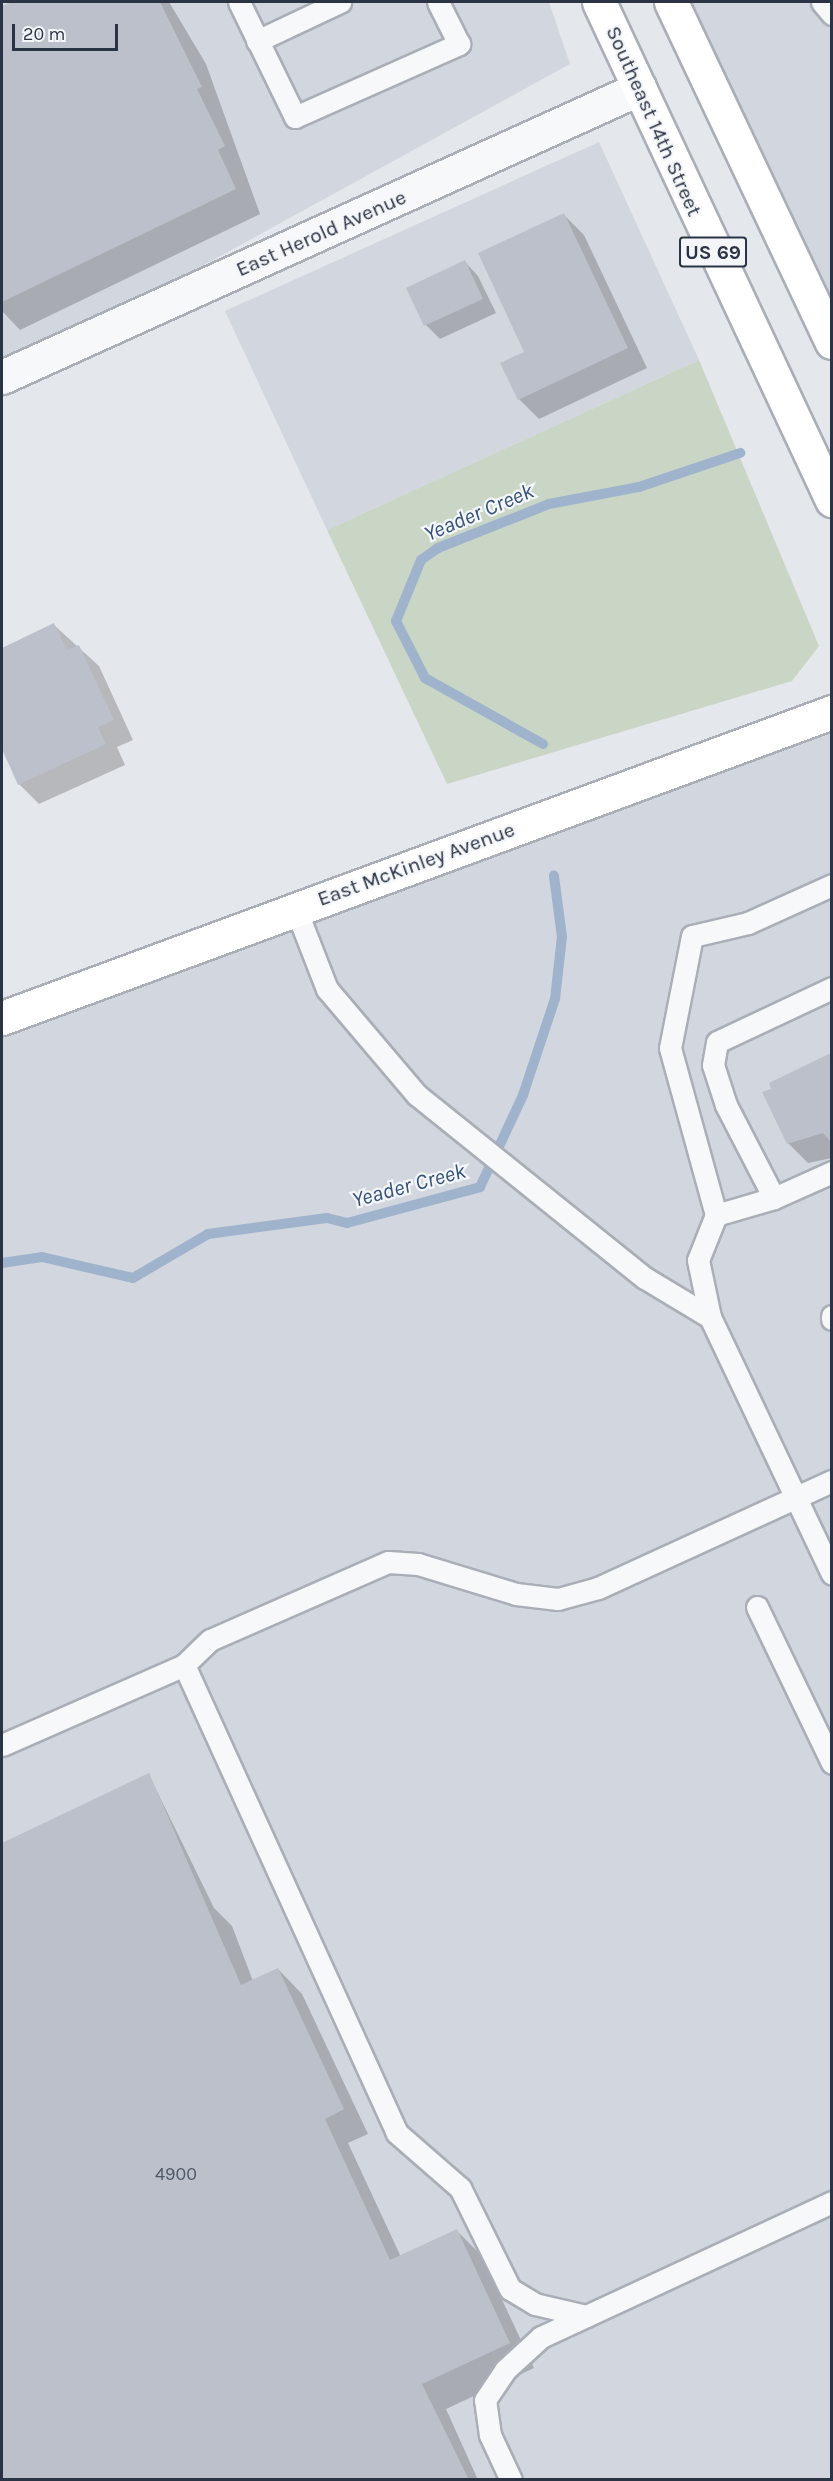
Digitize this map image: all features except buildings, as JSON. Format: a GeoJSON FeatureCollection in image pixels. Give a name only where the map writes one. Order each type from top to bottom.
{"type":"FeatureCollection","features":[{"type":"Feature","properties":{"kind":"main road","name":"Southeast 14th Street"},"geometry":{"type":"LineString","coordinates":[[599,2],[831,500]]}},
{"type":"Feature","properties":{"kind":"main road","name":"US 69"},"geometry":{"type":"LineString","coordinates":[[671,2],[831,342]]}},
{"type":"Feature","properties":{"kind":"main road","name":"East McKinley Avenue"},"geometry":{"type":"LineString","coordinates":[[2,1018],[295,907],[831,712]]}},
{"type":"Feature","properties":{"kind":"street","name":"East Herold Avenue"},"geometry":{"type":"LineString","coordinates":[[2,378],[639,88]]}},
{"type":"Feature","properties":{"kind":"lane"},"geometry":{"type":"LineString","coordinates":[[238,2],[295,117],[459,44],[438,2]]}},
{"type":"Feature","properties":{"kind":"lane"},"geometry":{"type":"LineString","coordinates":[[257,41],[340,2]]}},
{"type":"Feature","properties":{"kind":"lane"},"geometry":{"type":"LineString","coordinates":[[822,2],[831,14]]}},
{"type":"Feature","properties":{"kind":"lane"},"geometry":{"type":"LineString","coordinates":[[831,885],[748,923],[692,936],[670,1048],[716,1215],[698,1260],[710,1317],[831,1574]]}},
{"type":"Feature","properties":{"kind":"lane"},"geometry":{"type":"LineString","coordinates":[[295,907],[327,989],[417,1095],[645,1278],[710,1317]]}},
{"type":"Feature","properties":{"kind":"lane"},"geometry":{"type":"LineString","coordinates":[[774,1198],[726,1105],[713,1065],[717,1042],[831,988]]}},
{"type":"Feature","properties":{"kind":"lane"},"geometry":{"type":"LineString","coordinates":[[716,1215],[774,1198],[831,1172]]}},
{"type":"Feature","properties":{"kind":"lane"},"geometry":{"type":"LineString","coordinates":[[2,1745],[184,1665],[210,1640],[388,1562],[418,1564],[516,1594],[558,1599],[598,1588],[794,1495],[831,1481]]}},
{"type":"Feature","properties":{"kind":"lane"},"geometry":{"type":"LineString","coordinates":[[757,1607],[831,1763]]}},
{"type":"Feature","properties":{"kind":"lane"},"geometry":{"type":"LineString","coordinates":[[184,1665],[397,2133],[460,2188],[510,2289],[535,2304],[586,2316]]}},
{"type":"Feature","properties":{"kind":"lane"},"geometry":{"type":"LineString","coordinates":[[511,2480],[490,2435],[485,2400],[505,2370],[541,2337],[831,2202]]}},
{"type":"Feature","properties":{"kind":"shaded area"},"geometry":{"type":"Polygon","coordinates":[[[2,2],[549,2],[570,64],[2,376],[2,2]]]}},
{"type":"Feature","properties":{"kind":"shaded area"},"geometry":{"type":"Polygon","coordinates":[[[670,2],[831,2],[831,343],[670,2]]]}},
{"type":"Feature","properties":{"kind":"shaded area"},"geometry":{"type":"Polygon","coordinates":[[[599,142],[699,360],[327,530],[225,311],[599,142]]]}},
{"type":"Feature","properties":{"kind":"shaded area"},"geometry":{"type":"Polygon","coordinates":[[[831,712],[831,2479],[2,2480],[2,1018],[831,712]]]}},
{"type":"Feature","properties":{"kind":"green space"},"geometry":{"type":"Polygon","coordinates":[[[699,360],[819,646],[792,681],[447,784],[327,530],[699,360]]]}},
{"type":"Feature","properties":{"kind":"waterway","name":"Yeader Creek"},"geometry":{"type":"LineString","coordinates":[[543,744],[425,678],[396,621],[421,560],[438,548],[549,504],[639,487],[740,453]]}},
{"type":"Feature","properties":{"kind":"waterway","name":"Yeader Creek"},"geometry":{"type":"LineString","coordinates":[[2,1263],[42,1257],[133,1278],[208,1234],[327,1218],[347,1223],[480,1187],[523,1095],[555,999],[562,937],[554,876]]}}]}
